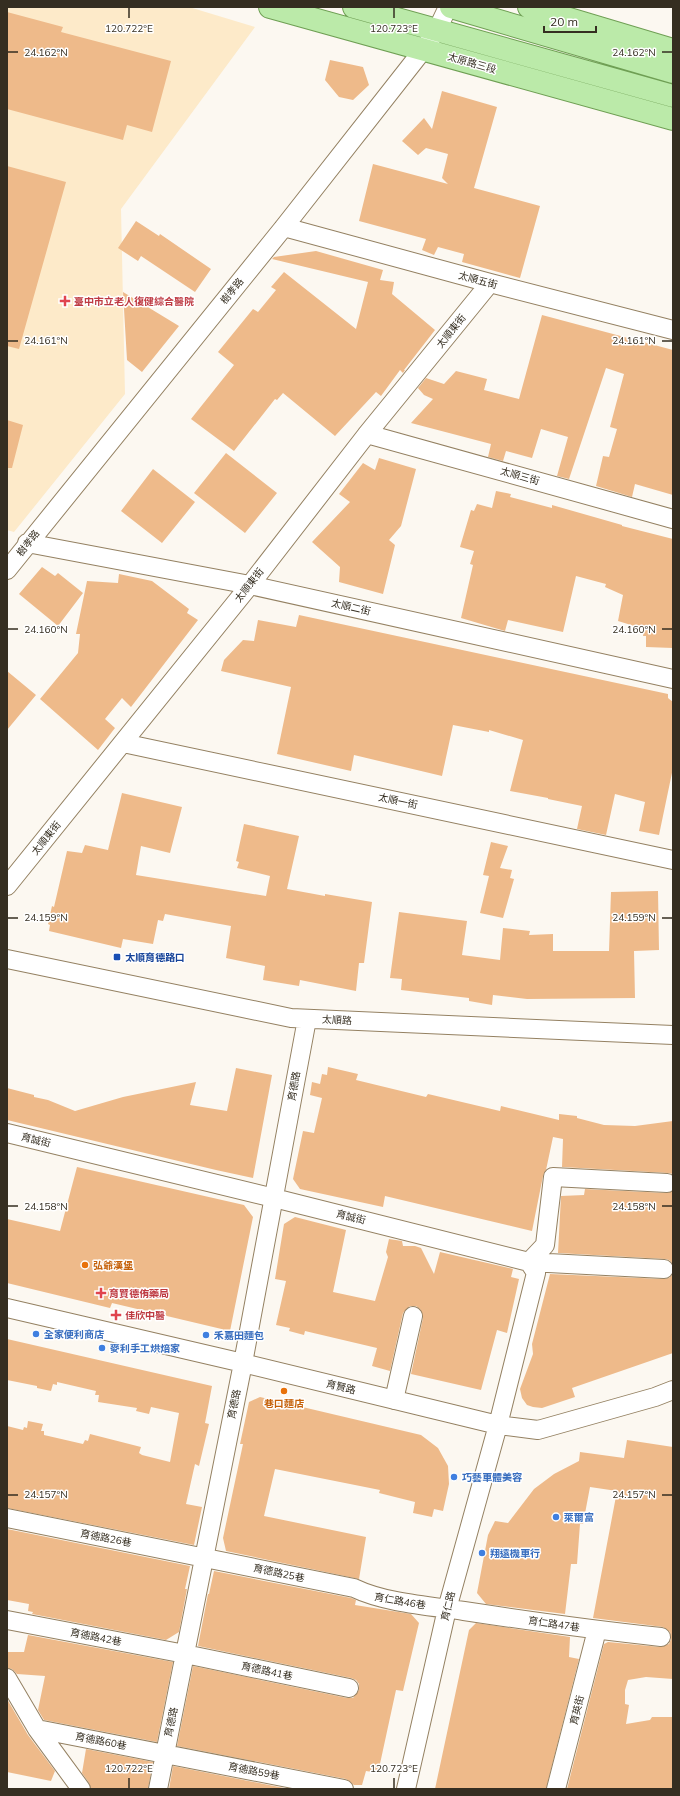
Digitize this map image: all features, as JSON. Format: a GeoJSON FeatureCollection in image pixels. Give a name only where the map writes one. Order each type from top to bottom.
{"type":"FeatureCollection","features":[{"type":"Feature","properties":{"kind":"main road","name":"太原路三段"},"geometry":{"type":"LineString","coordinates":[[270,7],[673,119]]}},
{"type":"Feature","properties":{"kind":"main road"},"geometry":{"type":"LineString","coordinates":[[354,7],[673,96]]}},
{"type":"Feature","properties":{"kind":"main road"},"geometry":{"type":"LineString","coordinates":[[450,7],[673,72]]}},
{"type":"Feature","properties":{"kind":"main road"},"geometry":{"type":"LineString","coordinates":[[529,7],[673,50]]}},
{"type":"Feature","properties":{"kind":"street","name":"樹孝路"},"geometry":{"type":"LineString","coordinates":[[7,570],[27,543],[284,227],[423,50],[437,30],[450,7]]}},
{"type":"Feature","properties":{"kind":"street","name":"太順五街"},"geometry":{"type":"LineString","coordinates":[[284,227],[490,283],[673,330]]}},
{"type":"Feature","properties":{"kind":"street","name":"太順東街"},"geometry":{"type":"LineString","coordinates":[[7,886],[250,585],[367,434],[490,283]]}},
{"type":"Feature","properties":{"kind":"street","name":"太順三街"},"geometry":{"type":"LineString","coordinates":[[367,434],[673,519]]}},
{"type":"Feature","properties":{"kind":"street","name":"太順二街"},"geometry":{"type":"LineString","coordinates":[[27,543],[250,585],[673,679]]}},
{"type":"Feature","properties":{"kind":"street","name":"太順一街"},"geometry":{"type":"LineString","coordinates":[[123,743],[673,860]]}},
{"type":"Feature","properties":{"kind":"street","name":"太順路"},"geometry":{"type":"LineString","coordinates":[[7,959],[291,1018],[673,1035]]}},
{"type":"Feature","properties":{"kind":"street","name":"育德路"},"geometry":{"type":"LineString","coordinates":[[158,1789],[243,1363],[307,1019]]}},
{"type":"Feature","properties":{"kind":"street","name":"育誠街"},"geometry":{"type":"LineString","coordinates":[[7,1133],[529,1262],[664,1269]]}},
{"type":"Feature","properties":{"kind":"street"},"geometry":{"type":"LineString","coordinates":[[498,1425],[536,1273],[529,1262],[545,1245],[553,1177],[667,1183]]}},
{"type":"Feature","properties":{"kind":"street","name":"育賢路"},"geometry":{"type":"LineString","coordinates":[[7,1308],[243,1363],[498,1425],[538,1430],[655,1397],[673,1390]]}},
{"type":"Feature","properties":{"kind":"street"},"geometry":{"type":"LineString","coordinates":[[394,1400],[413,1316]]}},
{"type":"Feature","properties":{"kind":"street"},"geometry":{"type":"LineString","coordinates":[[655,1397],[673,1396]]}},
{"type":"Feature","properties":{"kind":"street","name":"育仁路"},"geometry":{"type":"LineString","coordinates":[[406,1789],[447,1609],[498,1425]]}},
{"type":"Feature","properties":{"kind":"street","name":"育德路26巷"},"geometry":{"type":"LineString","coordinates":[[7,1518],[205,1558]]}},
{"type":"Feature","properties":{"kind":"street","name":"育德路25巷"},"geometry":{"type":"LineString","coordinates":[[205,1558],[354,1588]]}},
{"type":"Feature","properties":{"kind":"street","name":"育仁路46巷"},"geometry":{"type":"LineString","coordinates":[[354,1588],[370,1596],[447,1609]]}},
{"type":"Feature","properties":{"kind":"street","name":"育仁路47巷"},"geometry":{"type":"LineString","coordinates":[[447,1609],[597,1630],[661,1636]]}},
{"type":"Feature","properties":{"kind":"street","name":"育德路42巷"},"geometry":{"type":"LineString","coordinates":[[7,1620],[185,1654]]}},
{"type":"Feature","properties":{"kind":"street","name":"育英街"},"geometry":{"type":"LineString","coordinates":[[556,1789],[597,1630]]}},
{"type":"Feature","properties":{"kind":"street","name":"育德路41巷"},"geometry":{"type":"LineString","coordinates":[[185,1654],[349,1688]]}},
{"type":"Feature","properties":{"kind":"street"},"geometry":{"type":"LineString","coordinates":[[7,1678],[37,1729],[81,1789]]}},
{"type":"Feature","properties":{"kind":"street","name":"育德路60巷"},"geometry":{"type":"LineString","coordinates":[[37,1729],[164,1753]]}},
{"type":"Feature","properties":{"kind":"street","name":"育德路59巷"},"geometry":{"type":"LineString","coordinates":[[164,1753],[344,1789]]}},
{"type":"Feature","properties":{"kind":"shaded area","name":"臺中市立老人復健綜合醫院"},"geometry":{"type":"Polygon","coordinates":[[[7,7],[189,7],[255,27],[121,209],[125,394],[14,532],[7,530],[7,7]]]}},
{"type":"Feature","properties":{"kind":"building"},"geometry":{"type":"Polygon","coordinates":[[[7,12],[63,27],[61,32],[171,61],[152,132],[127,125],[123,140],[7,109],[7,12]]]}},
{"type":"Feature","properties":{"kind":"building"},"geometry":{"type":"Polygon","coordinates":[[[330,60],[363,67],[369,85],[353,100],[339,97],[325,80],[330,60]]]}},
{"type":"Feature","properties":{"kind":"building"},"geometry":{"type":"Polygon","coordinates":[[[442,91],[497,107],[474,188],[540,206],[520,278],[462,262],[464,254],[438,247],[434,255],[422,250],[426,239],[359,221],[373,164],[448,184],[442,178],[448,154],[426,148],[418,155],[402,141],[424,118],[432,129],[442,91]]]}},
{"type":"Feature","properties":{"kind":"building"},"geometry":{"type":"Polygon","coordinates":[[[7,166],[66,182],[19,349],[7,346],[7,166]]]}},
{"type":"Feature","properties":{"kind":"building"},"geometry":{"type":"Polygon","coordinates":[[[136,221],[159,236],[160,234],[211,269],[195,292],[141,256],[138,261],[118,248],[136,221]]]}},
{"type":"Feature","properties":{"kind":"building"},"geometry":{"type":"Polygon","coordinates":[[[316,251],[383,270],[380,280],[394,282],[392,294],[435,330],[403,373],[400,370],[381,396],[376,392],[335,436],[283,393],[277,400],[275,399],[234,451],[191,419],[234,365],[218,352],[253,309],[258,312],[276,290],[271,287],[284,272],[356,329],[368,282],[272,259],[274,257],[316,251]]]}},
{"type":"Feature","properties":{"kind":"building"},"geometry":{"type":"Polygon","coordinates":[[[123,292],[179,326],[142,372],[127,360],[123,292]]]}},
{"type":"Feature","properties":{"kind":"building"},"geometry":{"type":"Polygon","coordinates":[[[542,315],[673,350],[673,495],[635,484],[632,497],[596,486],[603,456],[609,457],[617,429],[610,427],[624,374],[606,368],[569,479],[557,476],[568,437],[541,429],[532,458],[506,451],[503,461],[488,457],[491,444],[411,423],[433,399],[424,395],[418,388],[426,378],[444,384],[456,371],[487,379],[484,390],[519,399],[542,315]]]}},
{"type":"Feature","properties":{"kind":"building"},"geometry":{"type":"Polygon","coordinates":[[[7,420],[23,425],[12,468],[7,468],[7,420]]]}},
{"type":"Feature","properties":{"kind":"building"},"geometry":{"type":"Polygon","coordinates":[[[226,453],[277,493],[245,533],[194,493],[226,453]]]}},
{"type":"Feature","properties":{"kind":"building"},"geometry":{"type":"Polygon","coordinates":[[[379,458],[416,469],[401,526],[389,540],[395,545],[383,594],[339,582],[340,567],[312,542],[350,502],[339,494],[363,463],[375,470],[379,458]]]}},
{"type":"Feature","properties":{"kind":"building"},"geometry":{"type":"Polygon","coordinates":[[[153,469],[195,502],[162,543],[121,511],[153,469]]]}},
{"type":"Feature","properties":{"kind":"building"},"geometry":{"type":"Polygon","coordinates":[[[496,491],[511,494],[510,497],[552,508],[552,505],[622,526],[673,539],[673,648],[646,647],[646,636],[643,636],[644,629],[618,621],[623,595],[605,587],[606,584],[576,576],[563,632],[508,620],[505,631],[461,618],[473,565],[470,564],[474,551],[460,547],[471,510],[474,511],[477,504],[492,508],[496,491]]]}},
{"type":"Feature","properties":{"kind":"building"},"geometry":{"type":"Polygon","coordinates":[[[42,567],[55,576],[58,573],[83,593],[58,626],[19,594],[42,567]]]}},
{"type":"Feature","properties":{"kind":"building"},"geometry":{"type":"Polygon","coordinates":[[[119,574],[152,581],[189,609],[187,613],[198,620],[131,707],[122,698],[105,719],[115,728],[98,750],[40,699],[78,653],[80,634],[76,634],[87,581],[118,583],[119,574]]]}},
{"type":"Feature","properties":{"kind":"building"},"geometry":{"type":"Polygon","coordinates":[[[299,615],[668,694],[668,698],[673,702],[673,768],[659,835],[639,831],[645,802],[615,794],[606,835],[577,829],[582,806],[510,791],[523,740],[489,730],[489,732],[453,725],[442,776],[354,755],[351,771],[277,754],[291,687],[221,671],[224,660],[243,640],[254,641],[258,620],[296,627],[299,615]]]}},
{"type":"Feature","properties":{"kind":"building"},"geometry":{"type":"Polygon","coordinates":[[[7,671],[36,695],[7,730],[7,671]]]}},
{"type":"Feature","properties":{"kind":"building"},"geometry":{"type":"Polygon","coordinates":[[[122,793],[182,807],[170,853],[141,846],[136,875],[266,896],[270,876],[237,868],[239,862],[236,861],[244,824],[299,836],[287,889],[372,902],[364,963],[359,963],[356,991],[300,980],[299,986],[263,980],[265,966],[226,958],[231,926],[165,914],[163,921],[158,920],[153,944],[123,939],[121,948],[49,931],[50,925],[48,924],[52,906],[54,907],[67,851],[82,853],[85,845],[108,850],[122,793]]]}},
{"type":"Feature","properties":{"kind":"building"},"geometry":{"type":"Polygon","coordinates":[[[491,842],[508,846],[500,868],[512,870],[510,878],[514,879],[503,918],[480,913],[489,876],[483,875],[491,842]]]}},
{"type":"Feature","properties":{"kind":"building"},"geometry":{"type":"Polygon","coordinates":[[[658,891],[659,950],[634,951],[635,998],[527,999],[493,995],[492,1005],[469,1001],[469,998],[401,990],[402,979],[390,978],[399,912],[467,921],[462,955],[500,960],[503,928],[530,931],[529,935],[553,934],[553,951],[609,951],[611,892],[658,891]]]}},
{"type":"Feature","properties":{"kind":"building"},"geometry":{"type":"Polygon","coordinates":[[[328,1067],[358,1074],[356,1080],[426,1097],[428,1094],[500,1111],[501,1106],[559,1120],[559,1114],[577,1116],[577,1118],[604,1125],[635,1126],[673,1121],[673,1174],[562,1167],[563,1139],[553,1137],[546,1170],[543,1176],[532,1231],[385,1196],[383,1207],[300,1189],[293,1179],[303,1131],[314,1133],[322,1098],[310,1095],[312,1082],[320,1084],[322,1074],[327,1075],[328,1067]]]}},
{"type":"Feature","properties":{"kind":"building"},"geometry":{"type":"Polygon","coordinates":[[[236,1068],[272,1075],[253,1178],[7,1120],[7,1088],[34,1095],[34,1097],[48,1100],[75,1111],[123,1097],[196,1082],[190,1105],[227,1111],[236,1068]]]}},
{"type":"Feature","properties":{"kind":"building"},"geometry":{"type":"Polygon","coordinates":[[[77,1167],[244,1205],[253,1217],[230,1331],[112,1303],[110,1308],[7,1283],[7,1219],[60,1231],[77,1167]]]}},
{"type":"Feature","properties":{"kind":"building"},"geometry":{"type":"Polygon","coordinates":[[[585,1189],[666,1193],[673,1191],[673,1264],[669,1260],[665,1259],[558,1253],[561,1196],[584,1195],[585,1189]]]}},
{"type":"Feature","properties":{"kind":"building"},"geometry":{"type":"Polygon","coordinates":[[[295,1217],[346,1230],[333,1292],[375,1301],[388,1257],[386,1252],[389,1239],[402,1241],[403,1246],[415,1246],[421,1248],[434,1274],[440,1252],[513,1269],[511,1277],[519,1279],[507,1333],[497,1330],[481,1390],[411,1374],[423,1318],[420,1309],[416,1306],[410,1306],[403,1313],[390,1371],[372,1366],[377,1348],[305,1331],[304,1335],[289,1331],[290,1328],[276,1325],[286,1281],[275,1279],[284,1224],[295,1217]]]}},
{"type":"Feature","properties":{"kind":"building"},"geometry":{"type":"Polygon","coordinates":[[[550,1274],[663,1279],[669,1278],[673,1274],[673,1353],[572,1388],[575,1397],[542,1408],[527,1405],[522,1398],[520,1389],[533,1354],[532,1344],[550,1274]]]}},
{"type":"Feature","properties":{"kind":"building"},"geometry":{"type":"Polygon","coordinates":[[[7,1339],[212,1386],[205,1423],[209,1424],[199,1466],[195,1464],[186,1504],[202,1507],[194,1545],[7,1508],[7,1426],[23,1430],[24,1427],[27,1428],[28,1421],[43,1424],[41,1431],[44,1431],[44,1435],[83,1444],[85,1440],[88,1441],[90,1434],[141,1447],[139,1453],[142,1455],[170,1462],[179,1413],[151,1407],[149,1414],[136,1411],[137,1408],[98,1402],[99,1395],[95,1395],[96,1391],[57,1382],[57,1385],[53,1384],[51,1391],[37,1388],[37,1386],[7,1380],[7,1339]]]}},
{"type":"Feature","properties":{"kind":"building"},"geometry":{"type":"Polygon","coordinates":[[[260,1397],[421,1435],[438,1448],[448,1466],[449,1484],[443,1511],[434,1509],[432,1517],[413,1513],[415,1502],[379,1493],[380,1490],[275,1469],[264,1516],[366,1537],[359,1579],[226,1551],[223,1538],[243,1444],[240,1444],[249,1402],[260,1397]]]}},
{"type":"Feature","properties":{"kind":"building"},"geometry":{"type":"Polygon","coordinates":[[[627,1440],[673,1447],[673,1679],[646,1677],[628,1680],[625,1690],[625,1704],[629,1705],[626,1724],[650,1720],[652,1717],[673,1717],[673,1789],[567,1789],[604,1644],[608,1642],[660,1647],[669,1644],[671,1639],[670,1632],[663,1627],[593,1618],[617,1491],[590,1487],[583,1524],[580,1524],[577,1564],[571,1564],[565,1614],[486,1604],[477,1593],[488,1535],[495,1521],[508,1523],[534,1489],[554,1474],[579,1461],[580,1452],[624,1458],[627,1440]]]}},
{"type":"Feature","properties":{"kind":"building"},"geometry":{"type":"Polygon","coordinates":[[[7,1529],[190,1566],[179,1632],[166,1640],[32,1614],[33,1612],[28,1611],[29,1604],[7,1600],[7,1529]]]}},
{"type":"Feature","properties":{"kind":"building"},"geometry":{"type":"Polygon","coordinates":[[[214,1571],[351,1598],[356,1600],[355,1605],[411,1614],[419,1623],[403,1691],[396,1690],[378,1773],[366,1771],[362,1785],[354,1785],[346,1779],[177,1746],[193,1666],[347,1698],[353,1698],[359,1690],[359,1684],[356,1680],[351,1678],[198,1646],[214,1571]]]}},
{"type":"Feature","properties":{"kind":"building"},"geometry":{"type":"Polygon","coordinates":[[[476,1623],[570,1637],[569,1657],[579,1659],[546,1789],[435,1789],[469,1630],[476,1623]]]}},
{"type":"Feature","properties":{"kind":"building"},"geometry":{"type":"Polygon","coordinates":[[[28,1635],[173,1662],[157,1742],[44,1720],[38,1710],[45,1676],[17,1674],[12,1669],[7,1668],[7,1652],[24,1652],[28,1635]]]}},
{"type":"Feature","properties":{"kind":"building"},"geometry":{"type":"Polygon","coordinates":[[[7,1699],[28,1735],[55,1771],[51,1781],[7,1772],[7,1699]]]}},
{"type":"Feature","properties":{"kind":"building"},"geometry":{"type":"Polygon","coordinates":[[[86,1749],[153,1762],[148,1789],[91,1789],[82,1773],[86,1749]]]}},
{"type":"Feature","properties":{"kind":"building"},"geometry":{"type":"Polygon","coordinates":[[[173,1766],[289,1789],[169,1789],[173,1766]]]}},
{"type":"Feature","properties":{"kind":"place","name":"臺中市立老人復健綜合醫院"},"geometry":{"type":"Point","coordinates":[65,301]}},
{"type":"Feature","properties":{"kind":"place","name":"太順育德路口"},"geometry":{"type":"Point","coordinates":[117,957]}},
{"type":"Feature","properties":{"kind":"place","name":"弘爺漢堡"},"geometry":{"type":"Point","coordinates":[85,1265]}},
{"type":"Feature","properties":{"kind":"place","name":"育賢德侑藥局"},"geometry":{"type":"Point","coordinates":[101,1293]}},
{"type":"Feature","properties":{"kind":"place","name":"佳欣中醫"},"geometry":{"type":"Point","coordinates":[116,1315]}},
{"type":"Feature","properties":{"kind":"place","name":"全家便利商店"},"geometry":{"type":"Point","coordinates":[36,1334]}},
{"type":"Feature","properties":{"kind":"place","name":"禾嘉田麵包"},"geometry":{"type":"Point","coordinates":[206,1335]}},
{"type":"Feature","properties":{"kind":"place","name":"麥利手工烘焙家"},"geometry":{"type":"Point","coordinates":[102,1348]}},
{"type":"Feature","properties":{"kind":"place","name":"巷口麵店"},"geometry":{"type":"Point","coordinates":[284,1391]}},
{"type":"Feature","properties":{"kind":"place","name":"巧藝車體美容"},"geometry":{"type":"Point","coordinates":[454,1477]}},
{"type":"Feature","properties":{"kind":"place","name":"萊爾富"},"geometry":{"type":"Point","coordinates":[556,1517]}},
{"type":"Feature","properties":{"kind":"place","name":"翔遠機車行"},"geometry":{"type":"Point","coordinates":[482,1553]}}]}
